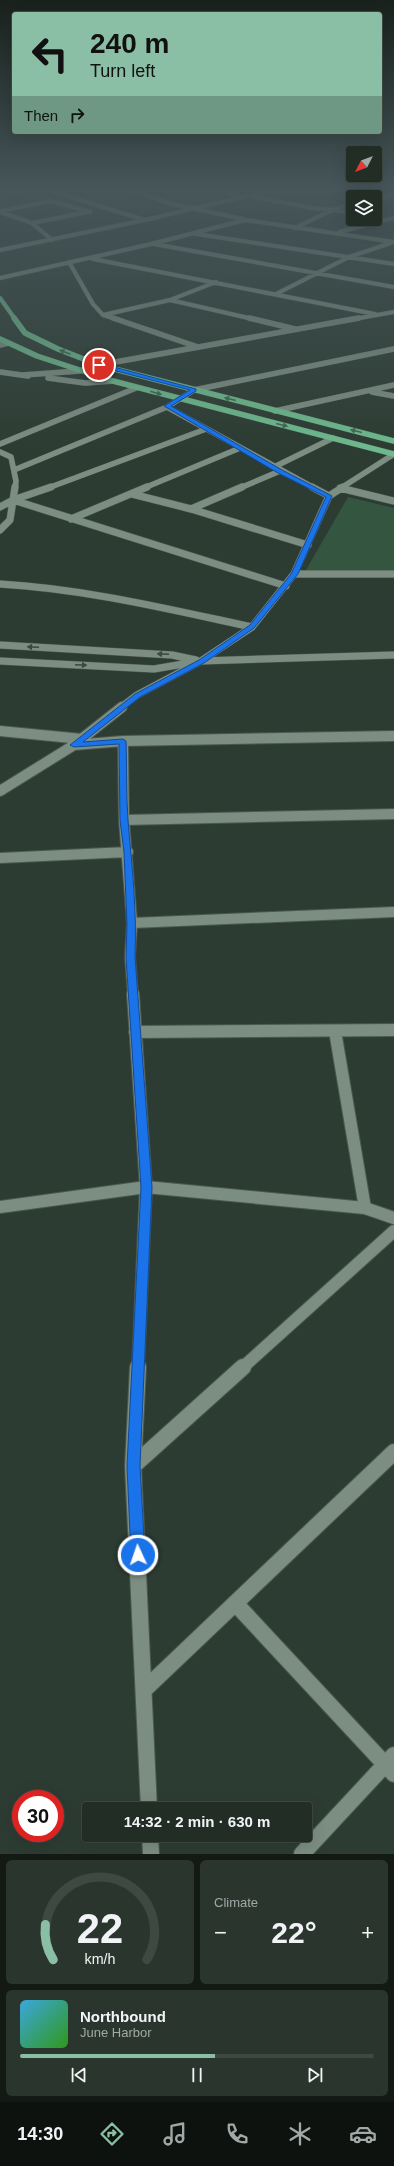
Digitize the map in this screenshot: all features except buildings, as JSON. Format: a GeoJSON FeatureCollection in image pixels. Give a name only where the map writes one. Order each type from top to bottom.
{"type":"FeatureCollection","features":[{"type":"Feature","properties":{"kind":"main road"},"geometry":{"type":"LineString","coordinates":[[0,298],[25,333],[58,349],[99,365],[394,441]]}},
{"type":"Feature","properties":{"kind":"main road"},"geometry":{"type":"LineString","coordinates":[[0,339],[79,371],[136,388],[178,400],[394,454]]}},
{"type":"Feature","properties":{"kind":"street"},"geometry":{"type":"LineString","coordinates":[[0,278],[11,276]]}},
{"type":"Feature","properties":{"kind":"street"},"geometry":{"type":"LineString","coordinates":[[77,276],[93,304],[104,315],[200,348]]}},
{"type":"Feature","properties":{"kind":"street"},"geometry":{"type":"LineString","coordinates":[[182,276],[394,317]]}},
{"type":"Feature","properties":{"kind":"street"},"geometry":{"type":"LineString","coordinates":[[276,294],[314,276]]}},
{"type":"Feature","properties":{"kind":"street"},"geometry":{"type":"LineString","coordinates":[[326,276],[394,287]]}},
{"type":"Feature","properties":{"kind":"street"},"geometry":{"type":"LineString","coordinates":[[104,315],[170,300],[217,282]]}},
{"type":"Feature","properties":{"kind":"street"},"geometry":{"type":"LineString","coordinates":[[170,300],[299,330]]}},
{"type":"Feature","properties":{"kind":"street"},"geometry":{"type":"LineString","coordinates":[[23,375],[79,371],[99,365],[394,312]]}},
{"type":"Feature","properties":{"kind":"street"},"geometry":{"type":"LineString","coordinates":[[0,345],[8,343]]}},
{"type":"Feature","properties":{"kind":"street"},"geometry":{"type":"LineString","coordinates":[[14,470],[167,406],[194,390],[394,349]]}},
{"type":"Feature","properties":{"kind":"street"},"geometry":{"type":"LineString","coordinates":[[0,372],[85,382],[113,381]]}},
{"type":"Feature","properties":{"kind":"street"},"geometry":{"type":"LineString","coordinates":[[275,411],[394,385]]}},
{"type":"Feature","properties":{"kind":"street"},"geometry":{"type":"LineString","coordinates":[[0,444],[136,388]]}},
{"type":"Feature","properties":{"kind":"street"},"geometry":{"type":"LineString","coordinates":[[368,391],[394,396]]}},
{"type":"Feature","properties":{"kind":"street"},"geometry":{"type":"LineString","coordinates":[[167,406],[274,467],[280,472],[329,496]]}},
{"type":"Feature","properties":{"kind":"street"},"geometry":{"type":"LineString","coordinates":[[0,507],[13,500],[206,429]]}},
{"type":"Feature","properties":{"kind":"street"},"geometry":{"type":"LineString","coordinates":[[274,467],[334,438]]}},
{"type":"Feature","properties":{"kind":"street"},"geometry":{"type":"LineString","coordinates":[[71,519],[240,448]]}},
{"type":"Feature","properties":{"kind":"street"},"geometry":{"type":"LineString","coordinates":[[0,452],[11,457],[16,481],[10,520],[0,530]]}},
{"type":"Feature","properties":{"kind":"street"},"geometry":{"type":"LineString","coordinates":[[2,788],[78,742],[137,695],[201,661],[252,627],[294,574],[329,496],[394,454]]}},
{"type":"Feature","properties":{"kind":"street"},"geometry":{"type":"LineString","coordinates":[[191,509],[280,472]]}},
{"type":"Feature","properties":{"kind":"street"},"geometry":{"type":"LineString","coordinates":[[340,488],[394,501]]}},
{"type":"Feature","properties":{"kind":"street"},"geometry":{"type":"LineString","coordinates":[[132,494],[191,509],[308,545]]}},
{"type":"Feature","properties":{"kind":"street"},"geometry":{"type":"LineString","coordinates":[[13,500],[286,586]]}},
{"type":"Feature","properties":{"kind":"street"},"geometry":{"type":"LineString","coordinates":[[294,574],[394,574]]}},
{"type":"Feature","properties":{"kind":"street"},"geometry":{"type":"LineString","coordinates":[[0,584],[36,586],[96,594],[252,627]]}},
{"type":"Feature","properties":{"kind":"street"},"geometry":{"type":"LineString","coordinates":[[0,645],[172,655],[201,661]]}},
{"type":"Feature","properties":{"kind":"street"},"geometry":{"type":"LineString","coordinates":[[0,661],[154,669],[201,661],[394,656]]}},
{"type":"Feature","properties":{"kind":"street"},"geometry":{"type":"LineString","coordinates":[[0,731],[78,742],[394,736]]}},
{"type":"Feature","properties":{"kind":"street"},"geometry":{"type":"LineString","coordinates":[[123,741],[124,820],[128,852],[132,924],[130,957],[146,1187],[134,1466],[149,1802]]}},
{"type":"Feature","properties":{"kind":"street"},"geometry":{"type":"LineString","coordinates":[[124,820],[394,814]]}},
{"type":"Feature","properties":{"kind":"street"},"geometry":{"type":"LineString","coordinates":[[0,858],[128,852]]}},
{"type":"Feature","properties":{"kind":"street"},"geometry":{"type":"LineString","coordinates":[[132,924],[274,916],[394,912]]}},
{"type":"Feature","properties":{"kind":"street"},"geometry":{"type":"LineString","coordinates":[[135,1032],[394,1030]]}},
{"type":"Feature","properties":{"kind":"street"},"geometry":{"type":"LineString","coordinates":[[335,1031],[365,1208]]}},
{"type":"Feature","properties":{"kind":"street"},"geometry":{"type":"LineString","coordinates":[[0,1207],[146,1187],[365,1208],[394,1218]]}},
{"type":"Feature","properties":{"kind":"street"},"geometry":{"type":"LineString","coordinates":[[134,1466],[394,1231]]}},
{"type":"Feature","properties":{"kind":"street"},"geometry":{"type":"LineString","coordinates":[[144,1690],[394,1452]]}},
{"type":"Feature","properties":{"kind":"street"},"geometry":{"type":"LineString","coordinates":[[235,1603],[391,1765],[302,1854]]}},
{"type":"Feature","properties":{"kind":"street"},"geometry":{"type":"LineString","coordinates":[[150,1842],[151,1854]]}},
{"type":"Feature","properties":{"kind":"green space"},"geometry":{"type":"Polygon","coordinates":[[[348,497],[394,508],[394,570],[306,570],[348,497]]]}},
{"type":"Feature","properties":{"kind":"route"},"geometry":{"type":"LineString","coordinates":[[99,365],[194,390],[167,406],[274,467],[280,472],[329,496],[294,574],[252,627],[201,661],[137,695],[74,745],[123,741],[124,820],[128,852],[132,924],[130,957],[146,1187],[134,1466],[138,1555]]}}]}
